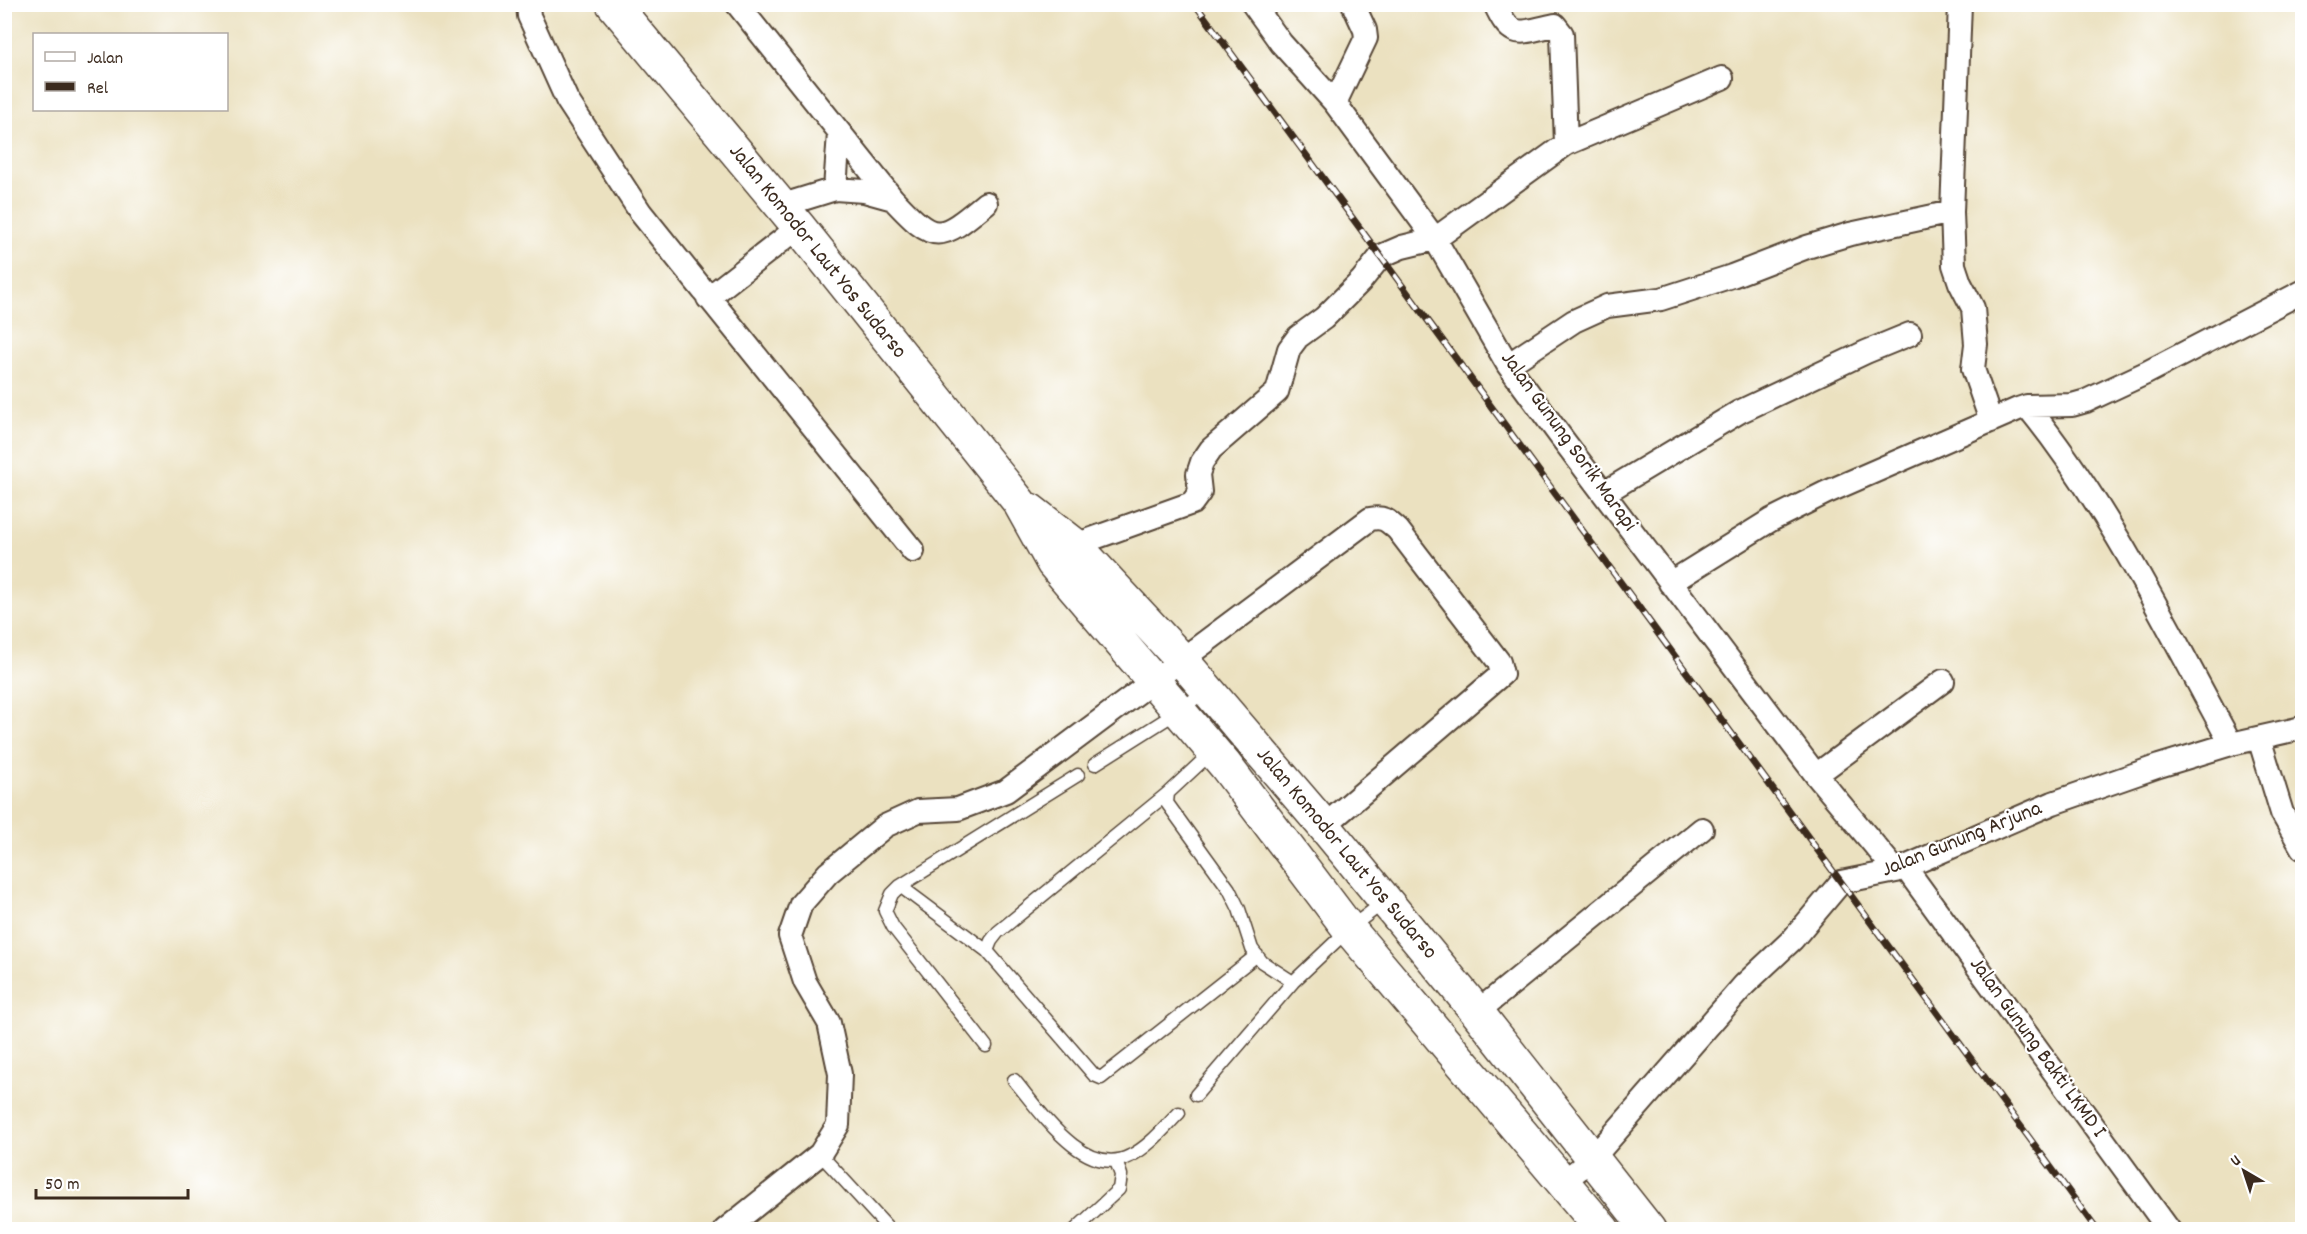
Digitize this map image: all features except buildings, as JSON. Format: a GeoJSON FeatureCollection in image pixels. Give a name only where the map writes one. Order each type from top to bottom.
{"type":"FeatureCollection","features":[{"type":"Feature","properties":{"kind":"highway","name":"Jalan Komodor Laut Yos Sudarso"},"geometry":{"type":"LineString","coordinates":[[613,4],[790,217],[1019,502],[1064,554],[1155,681],[1213,751],[1349,929],[1603,1230]]}},
{"type":"Feature","properties":{"kind":"highway","name":"Jalan Komodor Laut Yos Sudarso"},"geometry":{"type":"LineString","coordinates":[[1064,554],[1181,659],[1207,689],[1386,900],[1649,1230]]}},
{"type":"Feature","properties":{"kind":"street"},"geometry":{"type":"LineString","coordinates":[[528,4],[529,16],[567,100],[641,213],[912,551]]}},
{"type":"Feature","properties":{"kind":"street"},"geometry":{"type":"LineString","coordinates":[[737,4],[893,199],[928,232],[944,233],[961,224],[986,204]]}},
{"type":"Feature","properties":{"kind":"street","name":"Jalan Gunung Sorik Marapi"},"geometry":{"type":"LineString","coordinates":[[1253,4],[1281,43],[1335,103],[1435,239],[1508,365],[1670,583],[1816,775],[1900,869]]}},
{"type":"Feature","properties":{"kind":"street"},"geometry":{"type":"LineString","coordinates":[[1335,103],[1366,38],[1353,4]]}},
{"type":"Feature","properties":{"kind":"street"},"geometry":{"type":"LineString","coordinates":[[1495,4],[1504,23],[1511,30],[1521,32],[1555,25],[1562,34],[1566,144]]}},
{"type":"Feature","properties":{"kind":"street"},"geometry":{"type":"LineString","coordinates":[[1960,4],[1952,212],[1954,265],[1974,315],[1976,344],[1973,369],[1990,421]]}},
{"type":"Feature","properties":{"kind":"street"},"geometry":{"type":"LineString","coordinates":[[1064,554],[1192,503],[1200,492],[1198,474],[1202,462],[1211,449],[1278,392],[1286,357],[1298,337],[1324,318],[1361,281],[1381,256],[1402,247],[1435,239],[1566,144],[1722,78]]}},
{"type":"Feature","properties":{"kind":"street"},"geometry":{"type":"LineString","coordinates":[[835,189],[839,133]]}},
{"type":"Feature","properties":{"kind":"street"},"geometry":{"type":"LineString","coordinates":[[708,298],[790,217],[835,189],[864,191],[893,199]]}},
{"type":"Feature","properties":{"kind":"street"},"geometry":{"type":"LineString","coordinates":[[1508,365],[1574,321],[1607,306],[1661,299],[1850,234],[1952,212]]}},
{"type":"Feature","properties":{"kind":"street"},"geometry":{"type":"LineString","coordinates":[[1670,583],[1771,520],[1825,493],[2027,406],[2072,405],[2086,401],[2146,373],[2302,292]]}},
{"type":"Feature","properties":{"kind":"street"},"geometry":{"type":"LineString","coordinates":[[1604,493],[1739,412],[1866,352],[1910,334]]}},
{"type":"Feature","properties":{"kind":"street"},"geometry":{"type":"LineString","coordinates":[[2027,406],[2082,480],[2230,744]]}},
{"type":"Feature","properties":{"kind":"street"},"geometry":{"type":"LineString","coordinates":[[724,1230],[820,1154],[838,1125],[840,1074],[829,1023],[805,982],[790,936],[801,904],[828,873],[885,826],[918,811],[958,809],[1006,791],[1370,519],[1379,517],[1398,530],[1499,662],[1503,674],[1324,826]]}},
{"type":"Feature","properties":{"kind":"street"},"geometry":{"type":"LineString","coordinates":[[1816,775],[1943,681]]}},
{"type":"Feature","properties":{"kind":"street","name":"Jalan Gunung Arjuna"},"geometry":{"type":"LineString","coordinates":[[1563,1182],[1593,1158],[1744,985],[1793,939],[1841,882],[1900,869],[2053,803],[2230,744],[2302,728]]}},
{"type":"Feature","properties":{"kind":"street"},"geometry":{"type":"LineString","coordinates":[[2259,738],[2282,813],[2302,848]]}},
{"type":"Feature","properties":{"kind":"street"},"geometry":{"type":"LineString","coordinates":[[1477,1012],[1702,830]]}},
{"type":"Feature","properties":{"kind":"street","name":"Jalan Gunung Bakti LKMD I"},"geometry":{"type":"LineString","coordinates":[[1900,869],[2169,1230]]}},
{"type":"Feature","properties":{"kind":"lane"},"geometry":{"type":"LineString","coordinates":[[1095,764],[1179,711],[1207,689]]}},
{"type":"Feature","properties":{"kind":"lane"},"geometry":{"type":"LineString","coordinates":[[987,951],[998,932],[1168,794],[1213,751]]}},
{"type":"Feature","properties":{"kind":"lane"},"geometry":{"type":"LineString","coordinates":[[986,1046],[888,919],[885,911],[892,894],[900,886],[1078,775]]}},
{"type":"Feature","properties":{"kind":"lane"},"geometry":{"type":"LineString","coordinates":[[1168,794],[1167,803],[1229,889],[1239,909],[1252,949],[1262,962],[1293,982]]}},
{"type":"Feature","properties":{"kind":"lane"},"geometry":{"type":"LineString","coordinates":[[900,886],[987,951],[1094,1075],[1101,1078],[1257,955]]}},
{"type":"Feature","properties":{"kind":"lane"},"geometry":{"type":"LineString","coordinates":[[1196,1095],[1293,982],[1349,929],[1386,900]]}},
{"type":"Feature","properties":{"kind":"lane"},"geometry":{"type":"LineString","coordinates":[[1014,1080],[1067,1142],[1086,1154],[1116,1161],[1132,1156],[1144,1147],[1179,1113]]}},
{"type":"Feature","properties":{"kind":"lane"},"geometry":{"type":"LineString","coordinates":[[820,1154],[890,1230]]}},
{"type":"Feature","properties":{"kind":"lane"},"geometry":{"type":"LineString","coordinates":[[1075,1230],[1119,1189],[1121,1175],[1116,1161]]}},
{"type":"Feature","properties":{"kind":"railway"},"geometry":{"type":"LineString","coordinates":[[1195,4],[2097,1230]]}}]}
